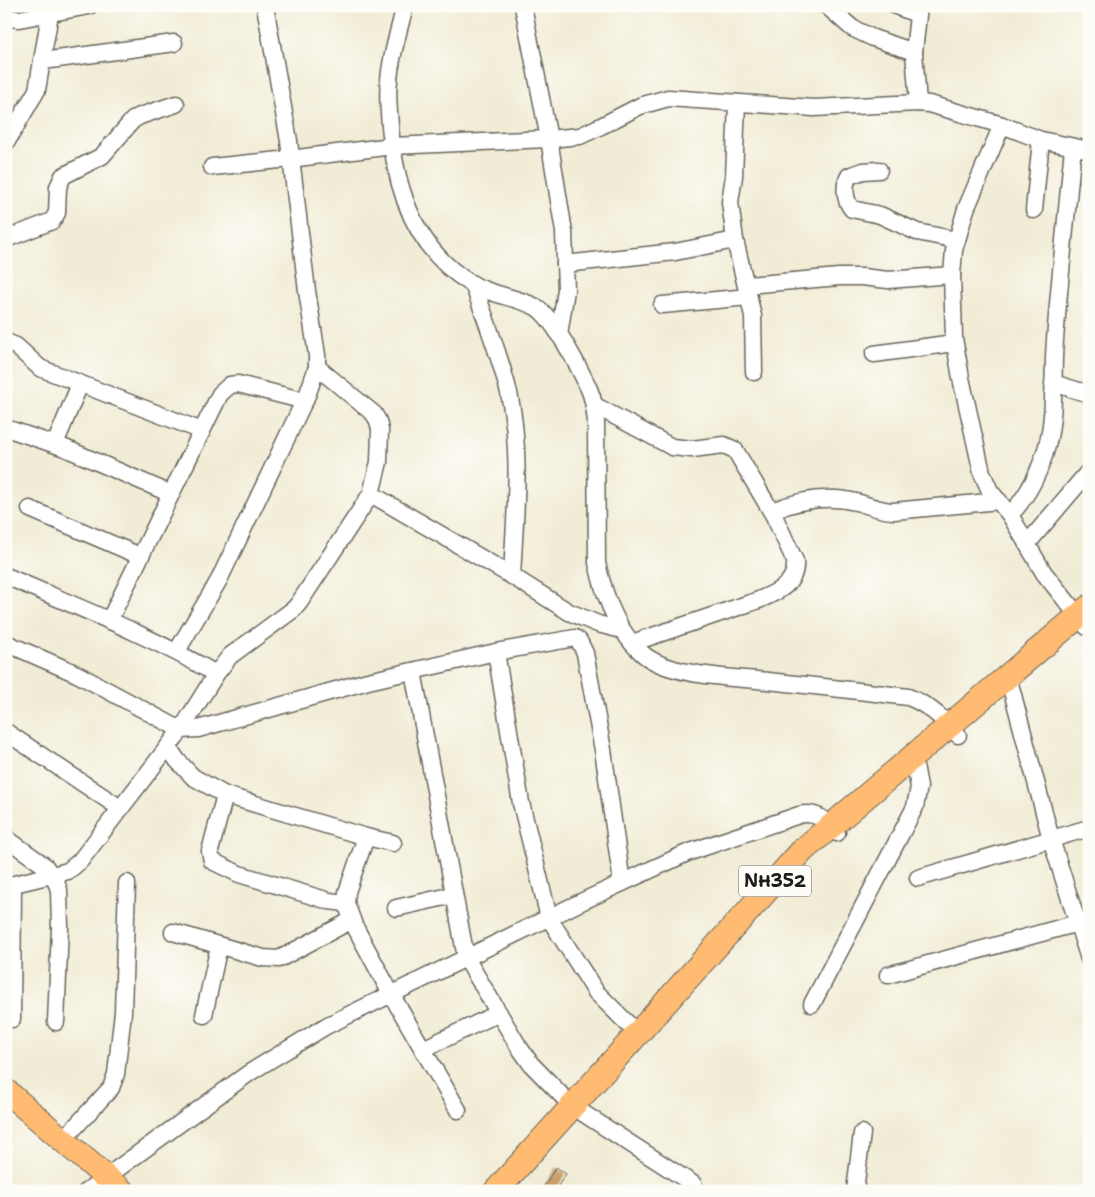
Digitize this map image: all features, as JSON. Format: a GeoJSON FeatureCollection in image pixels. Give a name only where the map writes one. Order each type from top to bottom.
{"type":"FeatureCollection","features":[{"type":"Feature","properties":{"kind":"highway","name":"NH352"},"geometry":{"type":"LineString","coordinates":[[496,1191],[576,1110],[746,930],[835,830],[1086,619]]}},
{"type":"Feature","properties":{"kind":"highway","name":"NH352"},"geometry":{"type":"LineString","coordinates":[[512,1191],[638,1033],[803,850],[835,830],[916,770],[954,730]]}},
{"type":"Feature","properties":{"kind":"highway"},"geometry":{"type":"LineString","coordinates":[[6,1091],[63,1140],[101,1187]]}},
{"type":"Feature","properties":{"kind":"highway"},"geometry":{"type":"LineString","coordinates":[[6,1111],[101,1187]]}},
{"type":"Feature","properties":{"kind":"street"},"geometry":{"type":"LineString","coordinates":[[6,18],[19,19],[89,6]]}},
{"type":"Feature","properties":{"kind":"street"},"geometry":{"type":"LineString","coordinates":[[177,651],[219,580],[305,401],[317,367],[289,140],[265,6]]}},
{"type":"Feature","properties":{"kind":"street"},"geometry":{"type":"LineString","coordinates":[[405,6],[389,81],[389,108],[392,146],[400,187],[408,211],[421,235],[447,265],[473,284],[533,306],[541,311],[559,335],[589,390],[594,405],[596,422],[597,563],[601,582],[627,637],[644,655],[654,661],[690,672],[908,697],[926,705],[954,730]]}},
{"type":"Feature","properties":{"kind":"street"},"geometry":{"type":"LineString","coordinates":[[523,6],[549,139],[564,232],[566,290],[559,335]]}},
{"type":"Feature","properties":{"kind":"street"},"geometry":{"type":"LineString","coordinates":[[827,6],[844,22],[858,31],[914,52]]}},
{"type":"Feature","properties":{"kind":"street"},"geometry":{"type":"LineString","coordinates":[[896,6],[918,10],[914,52],[918,103]]}},
{"type":"Feature","properties":{"kind":"street"},"geometry":{"type":"LineString","coordinates":[[6,143],[37,90],[50,14]]}},
{"type":"Feature","properties":{"kind":"street"},"geometry":{"type":"LineString","coordinates":[[43,61],[174,43]]}},
{"type":"Feature","properties":{"kind":"street"},"geometry":{"type":"LineString","coordinates":[[212,167],[290,160],[392,146],[580,136],[640,106],[668,98],[814,108],[929,104],[1002,125],[1041,140],[1081,149],[1054,341],[1051,426],[1047,446],[1024,499],[1010,515]]}},
{"type":"Feature","properties":{"kind":"street"},"geometry":{"type":"LineString","coordinates":[[737,103],[734,176],[730,202],[736,240],[753,316],[754,372]]}},
{"type":"Feature","properties":{"kind":"street"},"geometry":{"type":"LineString","coordinates":[[6,239],[52,221],[57,213],[58,187],[63,176],[102,156],[133,120],[176,104]]}},
{"type":"Feature","properties":{"kind":"street"},"geometry":{"type":"LineString","coordinates":[[1002,125],[966,209],[957,240],[952,275],[954,343],[982,473],[990,491],[1010,515],[1044,573],[1086,619]]}},
{"type":"Feature","properties":{"kind":"street"},"geometry":{"type":"LineString","coordinates":[[1034,210],[1041,140]]}},
{"type":"Feature","properties":{"kind":"street"},"geometry":{"type":"LineString","coordinates":[[879,170],[863,171],[849,176],[846,184],[846,200],[852,209],[880,215],[917,232],[957,240]]}},
{"type":"Feature","properties":{"kind":"street"},"geometry":{"type":"LineString","coordinates":[[565,264],[675,252],[736,240]]}},
{"type":"Feature","properties":{"kind":"street"},"geometry":{"type":"LineString","coordinates":[[662,305],[839,277],[852,276],[888,280],[952,275]]}},
{"type":"Feature","properties":{"kind":"street"},"geometry":{"type":"LineString","coordinates":[[473,284],[509,393],[515,438],[516,487],[512,576]]}},
{"type":"Feature","properties":{"kind":"street"},"geometry":{"type":"LineString","coordinates":[[6,342],[16,346],[40,368],[202,431]]}},
{"type":"Feature","properties":{"kind":"street"},"geometry":{"type":"LineString","coordinates":[[874,354],[954,343]]}},
{"type":"Feature","properties":{"kind":"street"},"geometry":{"type":"LineString","coordinates":[[12,1019],[10,886],[68,871],[80,861],[181,730],[216,674],[235,652],[294,609],[299,603],[371,494],[379,462],[380,430],[378,421],[374,414],[317,367]]}},
{"type":"Feature","properties":{"kind":"street"},"geometry":{"type":"LineString","coordinates":[[1053,383],[1089,394]]}},
{"type":"Feature","properties":{"kind":"street"},"geometry":{"type":"LineString","coordinates":[[55,444],[80,384]]}},
{"type":"Feature","properties":{"kind":"street"},"geometry":{"type":"LineString","coordinates":[[109,621],[220,394],[230,385],[247,386],[305,401]]}},
{"type":"Feature","properties":{"kind":"street"},"geometry":{"type":"LineString","coordinates":[[371,494],[512,576],[569,612],[627,637],[759,600],[778,592],[789,584],[794,574],[795,561],[772,511],[738,455],[730,446],[716,445],[692,449],[672,447],[594,405]]}},
{"type":"Feature","properties":{"kind":"street"},"geometry":{"type":"LineString","coordinates":[[6,428],[55,444],[171,494]]}},
{"type":"Feature","properties":{"kind":"street"},"geometry":{"type":"LineString","coordinates":[[1027,544],[1089,471]]}},
{"type":"Feature","properties":{"kind":"street"},"geometry":{"type":"LineString","coordinates":[[772,511],[809,500],[825,498],[894,511],[999,501]]}},
{"type":"Feature","properties":{"kind":"street"},"geometry":{"type":"LineString","coordinates":[[30,509],[140,556]]}},
{"type":"Feature","properties":{"kind":"street"},"geometry":{"type":"LineString","coordinates":[[6,576],[147,636],[216,674]]}},
{"type":"Feature","properties":{"kind":"street"},"geometry":{"type":"LineString","coordinates":[[6,643],[77,674],[181,730],[198,730],[368,681],[496,652],[571,638],[579,641],[582,646],[603,750],[622,883]]}},
{"type":"Feature","properties":{"kind":"street"},"geometry":{"type":"LineString","coordinates":[[496,652],[522,804],[549,918],[596,992],[638,1033]]}},
{"type":"Feature","properties":{"kind":"street"},"geometry":{"type":"LineString","coordinates":[[414,671],[466,958],[531,1064],[576,1110],[693,1184],[696,1191]]}},
{"type":"Feature","properties":{"kind":"street"},"geometry":{"type":"LineString","coordinates":[[1010,683],[1051,839],[1083,922],[1089,959]]}},
{"type":"Feature","properties":{"kind":"street"},"geometry":{"type":"LineString","coordinates":[[6,732],[120,808]]}},
{"type":"Feature","properties":{"kind":"street"},"geometry":{"type":"LineString","coordinates":[[168,746],[192,777],[225,795],[366,837],[393,843]]}},
{"type":"Feature","properties":{"kind":"street"},"geometry":{"type":"LineString","coordinates":[[812,1004],[915,807],[919,787],[916,770]]}},
{"type":"Feature","properties":{"kind":"street"},"geometry":{"type":"LineString","coordinates":[[225,795],[210,851],[212,861],[239,874],[329,901],[346,903]]}},
{"type":"Feature","properties":{"kind":"street"},"geometry":{"type":"LineString","coordinates":[[101,1187],[249,1072],[326,1026],[391,994],[622,883],[687,854],[799,815],[813,814],[835,830]]}},
{"type":"Feature","properties":{"kind":"street"},"geometry":{"type":"LineString","coordinates":[[918,878],[1089,828]]}},
{"type":"Feature","properties":{"kind":"street"},"geometry":{"type":"LineString","coordinates":[[366,837],[347,892],[346,903],[352,920],[391,994],[458,1110]]}},
{"type":"Feature","properties":{"kind":"street"},"geometry":{"type":"LineString","coordinates":[[6,838],[45,866],[53,876],[59,890],[60,928],[56,1022]]}},
{"type":"Feature","properties":{"kind":"street"},"geometry":{"type":"LineString","coordinates":[[63,1140],[111,1088],[116,1074],[123,1012],[127,883]]}},
{"type":"Feature","properties":{"kind":"street"},"geometry":{"type":"LineString","coordinates":[[396,908],[454,895]]}},
{"type":"Feature","properties":{"kind":"street"},"geometry":{"type":"LineString","coordinates":[[173,932],[274,960],[289,954],[352,920]]}},
{"type":"Feature","properties":{"kind":"street"},"geometry":{"type":"LineString","coordinates":[[888,976],[1083,922]]}},
{"type":"Feature","properties":{"kind":"street"},"geometry":{"type":"LineString","coordinates":[[204,1015],[219,946]]}},
{"type":"Feature","properties":{"kind":"street"},"geometry":{"type":"LineString","coordinates":[[423,1049],[499,1013]]}},
{"type":"Feature","properties":{"kind":"street"},"geometry":{"type":"LineString","coordinates":[[855,1191],[862,1133]]}},
{"type":"Feature","properties":{"kind":"building"},"geometry":{"type":"Polygon","coordinates":[[[556,1167],[566,1174],[558,1186],[565,1191],[541,1191],[556,1167]]]}}]}
